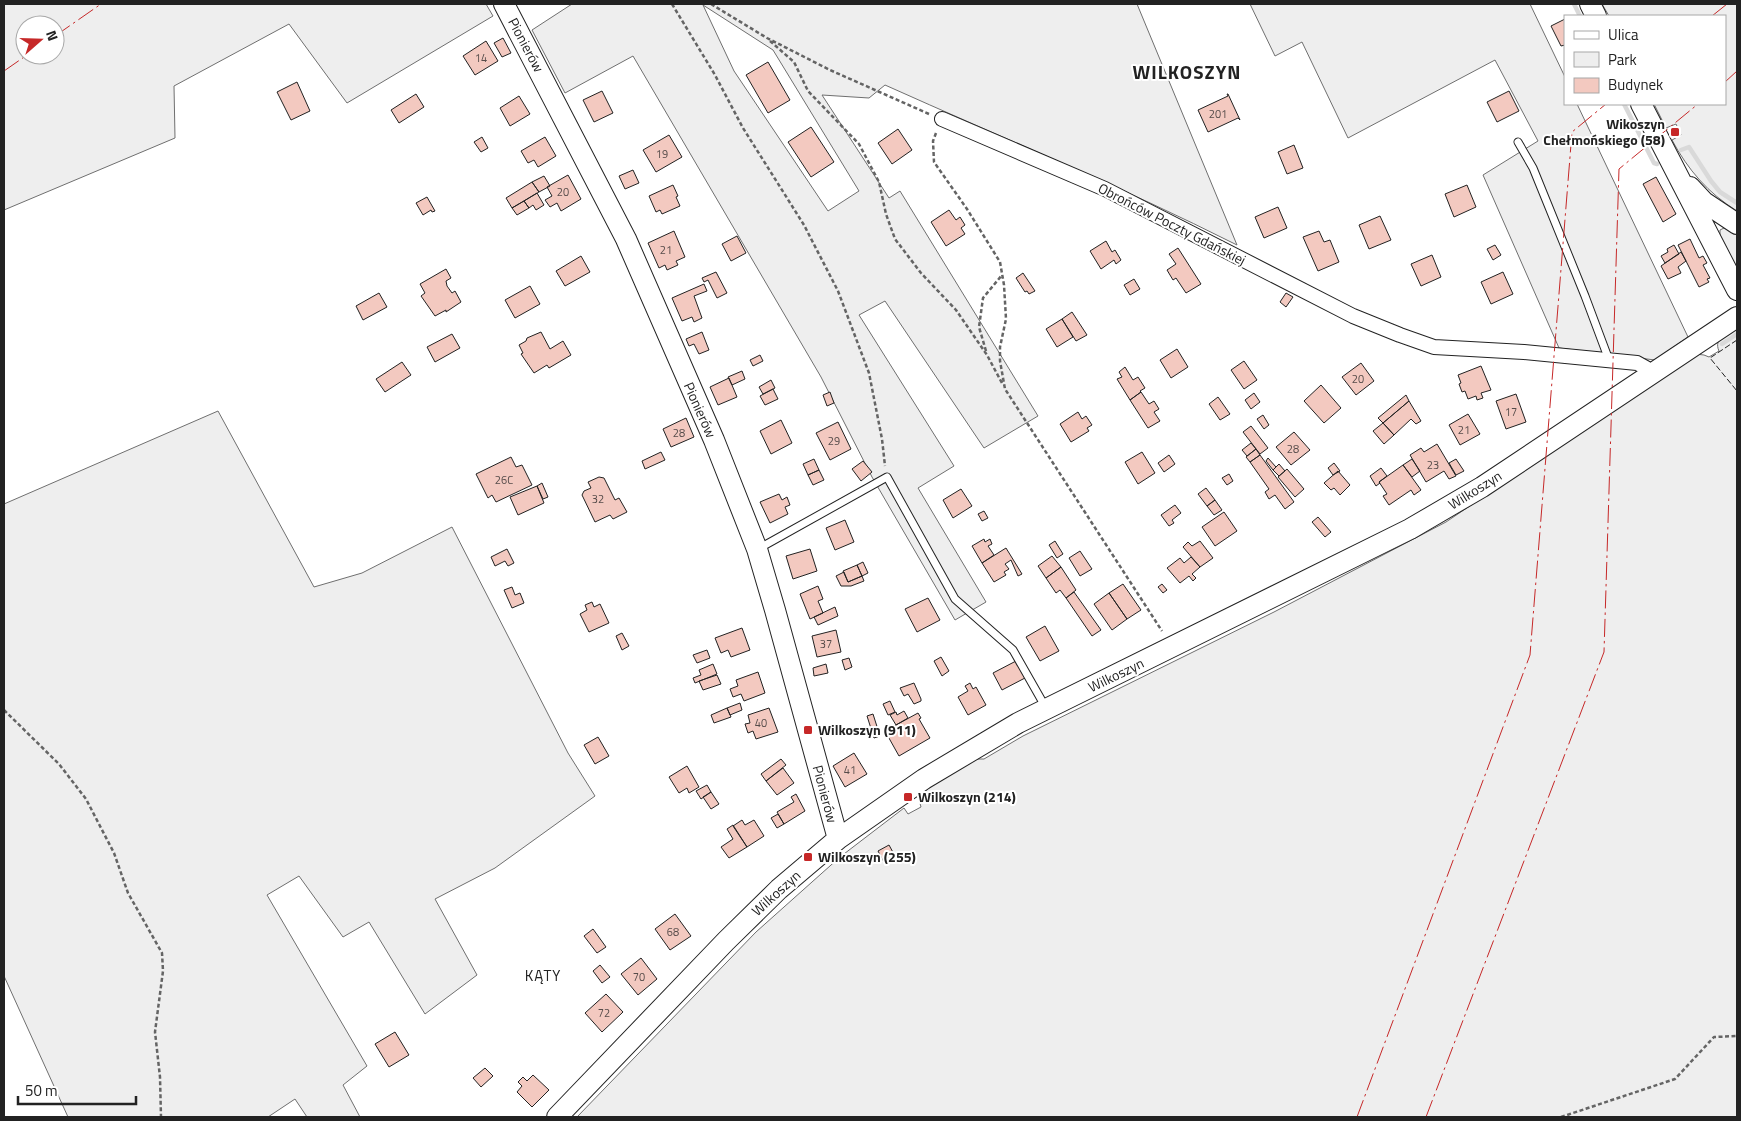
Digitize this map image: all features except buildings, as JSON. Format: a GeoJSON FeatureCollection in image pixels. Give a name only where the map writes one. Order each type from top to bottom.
{"type":"FeatureCollection","features":[{"type":"Feature","properties":{"kind":"street","name":"Pionierów"},"geometry":{"type":"LineString","coordinates":[[504,4],[626,239],[714,440],[757,549],[838,839]]}},
{"type":"Feature","properties":{"kind":"street"},"geometry":{"type":"LineString","coordinates":[[1642,105],[1737,290]]}},
{"type":"Feature","properties":{"kind":"street","name":"Obrońców Poczty Gdańskiej"},"geometry":{"type":"LineString","coordinates":[[942,119],[1105,189],[1353,316],[1400,335],[1434,346],[1524,352],[1637,363],[1646,368],[1651,374]]}},
{"type":"Feature","properties":{"kind":"street"},"geometry":{"type":"LineString","coordinates":[[1675,168],[1704,202],[1737,224]]}},
{"type":"Feature","properties":{"kind":"street","name":"Wilkoszyn"},"geometry":{"type":"LineString","coordinates":[[557,1117],[726,941],[779,889],[838,839],[924,779],[987,740],[1046,708],[1410,529],[1482,487],[1737,317]]}},
{"type":"Feature","properties":{"kind":"lane"},"geometry":{"type":"LineString","coordinates":[[1518,142],[1533,168],[1609,360]]}},
{"type":"Feature","properties":{"kind":"lane"},"geometry":{"type":"LineString","coordinates":[[757,549],[887,477],[955,599],[1013,650],[1046,708]]}},
{"type":"Feature","properties":{"kind":"path"},"geometry":{"type":"LineString","coordinates":[[672,4],[715,75],[743,128],[804,225],[838,291],[869,373],[882,439],[887,477]]}},
{"type":"Feature","properties":{"kind":"path"},"geometry":{"type":"LineString","coordinates":[[711,4],[767,38],[830,70],[942,119],[933,141],[934,162],[967,209],[1000,262],[1006,319],[1000,347],[1000,361],[1005,389]]}},
{"type":"Feature","properties":{"kind":"path"},"geometry":{"type":"LineString","coordinates":[[767,38],[794,62],[808,91],[859,144],[879,182],[886,214],[895,240],[921,273],[956,310],[987,355],[1005,389],[1171,648]]}},
{"type":"Feature","properties":{"kind":"path"},"geometry":{"type":"LineString","coordinates":[[987,355],[979,328],[984,298],[1002,274]]}},
{"type":"Feature","properties":{"kind":"path"},"geometry":{"type":"LineString","coordinates":[[4,710],[59,764],[86,799],[114,853],[128,893],[162,953],[163,971],[155,1032],[162,1117]]}},
{"type":"Feature","properties":{"kind":"path"},"geometry":{"type":"LineString","coordinates":[[1561,1117],[1675,1079],[1714,1036],[1737,1036]]}},
{"type":"Feature","properties":{"kind":"green space"},"geometry":{"type":"Polygon","coordinates":[[[4,4],[486,4],[493,16],[347,103],[289,24],[174,86],[175,138],[4,210],[4,4]]]}},
{"type":"Feature","properties":{"kind":"green space"},"geometry":{"type":"Polygon","coordinates":[[[572,4],[1137,4],[1237,245],[1106,183],[885,85],[869,98],[822,95],[889,198],[900,191],[1038,416],[984,448],[885,301],[859,315],[954,466],[918,488],[986,602],[955,620],[872,477],[821,377],[633,56],[565,93],[532,30],[572,4]],[[703,5],[734,71],[828,211],[859,191],[773,50],[703,5]]]}},
{"type":"Feature","properties":{"kind":"green space"},"geometry":{"type":"Polygon","coordinates":[[[1250,4],[1530,4],[1564,75],[1564,105],[1577,105],[1688,337],[1655,360],[1559,348],[1483,175],[1538,141],[1495,60],[1348,138],[1302,42],[1275,56],[1250,4]]]}},
{"type":"Feature","properties":{"kind":"green space"},"geometry":{"type":"Polygon","coordinates":[[[1602,4],[1737,4],[1737,211],[1708,189],[1692,171],[1672,140],[1681,135],[1676,124],[1666,128],[1654,105],[1726,105],[1726,15],[1608,15],[1602,4]]]}},
{"type":"Feature","properties":{"kind":"green space"},"geometry":{"type":"Polygon","coordinates":[[[1724,228],[1737,234],[1737,271],[1720,236],[1720,230],[1724,228]]]}},
{"type":"Feature","properties":{"kind":"green space"},"geometry":{"type":"Polygon","coordinates":[[[1737,326],[1737,1117],[577,1117],[756,932],[840,857],[904,808],[908,814],[921,807],[918,796],[932,786],[939,778],[967,759],[984,759],[1023,736],[1274,612],[1446,522],[1695,354],[1709,357],[1719,351],[1718,342],[1720,339],[1737,326]]]}},
{"type":"Feature","properties":{"kind":"green space"},"geometry":{"type":"Polygon","coordinates":[[[218,411],[314,587],[362,573],[452,527],[568,753],[595,796],[495,868],[435,899],[477,975],[425,1014],[369,922],[343,937],[299,876],[267,895],[367,1066],[343,1085],[360,1117],[307,1117],[295,1099],[268,1117],[68,1117],[4,976],[4,504],[218,411]]]}},
{"type":"Feature","properties":{"kind":"waterway"},"geometry":{"type":"LineString","coordinates":[[1574,4],[1580,15]]}},
{"type":"Feature","properties":{"kind":"waterway"},"geometry":{"type":"LineString","coordinates":[[1625,105],[1654,163],[1657,164]]}},
{"type":"Feature","properties":{"kind":"waterway"},"geometry":{"type":"LineString","coordinates":[[1681,150],[1689,147],[1720,192],[1737,203]]}},
{"type":"Feature","properties":{"kind":"waterway"},"geometry":{"type":"LineString","coordinates":[[1722,344],[1737,334]]}},
{"type":"Feature","properties":{"kind":"fence"},"geometry":{"type":"LineString","coordinates":[[1737,340],[1710,358],[1737,391]]}},
{"type":"Feature","properties":{"kind":"power"},"geometry":{"type":"LineString","coordinates":[[65,29],[101,4]]}},
{"type":"Feature","properties":{"kind":"power"},"geometry":{"type":"LineString","coordinates":[[1713,15],[1727,4]]}},
{"type":"Feature","properties":{"kind":"power"},"geometry":{"type":"LineString","coordinates":[[4,71],[15,63]]}},
{"type":"Feature","properties":{"kind":"power"},"geometry":{"type":"LineString","coordinates":[[1726,81],[1737,71]]}},
{"type":"Feature","properties":{"kind":"power"},"geometry":{"type":"LineString","coordinates":[[1357,1117],[1530,655],[1572,132],[1605,105]]}},
{"type":"Feature","properties":{"kind":"power"},"geometry":{"type":"LineString","coordinates":[[1426,1117],[1604,652],[1619,169],[1697,105]]}},
{"type":"Feature","properties":{"kind":"place","name":"Wikoszyn Chełmońskiego (58)"},"geometry":{"type":"Point","coordinates":[1675,132]}},
{"type":"Feature","properties":{"kind":"place","name":"Wilkoszyn (911)"},"geometry":{"type":"Point","coordinates":[808,730]}},
{"type":"Feature","properties":{"kind":"place","name":"Wilkoszyn (214)"},"geometry":{"type":"Point","coordinates":[908,797]}},
{"type":"Feature","properties":{"kind":"place","name":"Wilkoszyn (255)"},"geometry":{"type":"Point","coordinates":[808,857]}},
{"type":"Feature","properties":{"kind":"district","name":"WILKOSZYN"},"geometry":{"type":"Point","coordinates":[1187,72]}},
{"type":"Feature","properties":{"kind":"district","name":"KĄTY"},"geometry":{"type":"Point","coordinates":[543,976]}}]}
